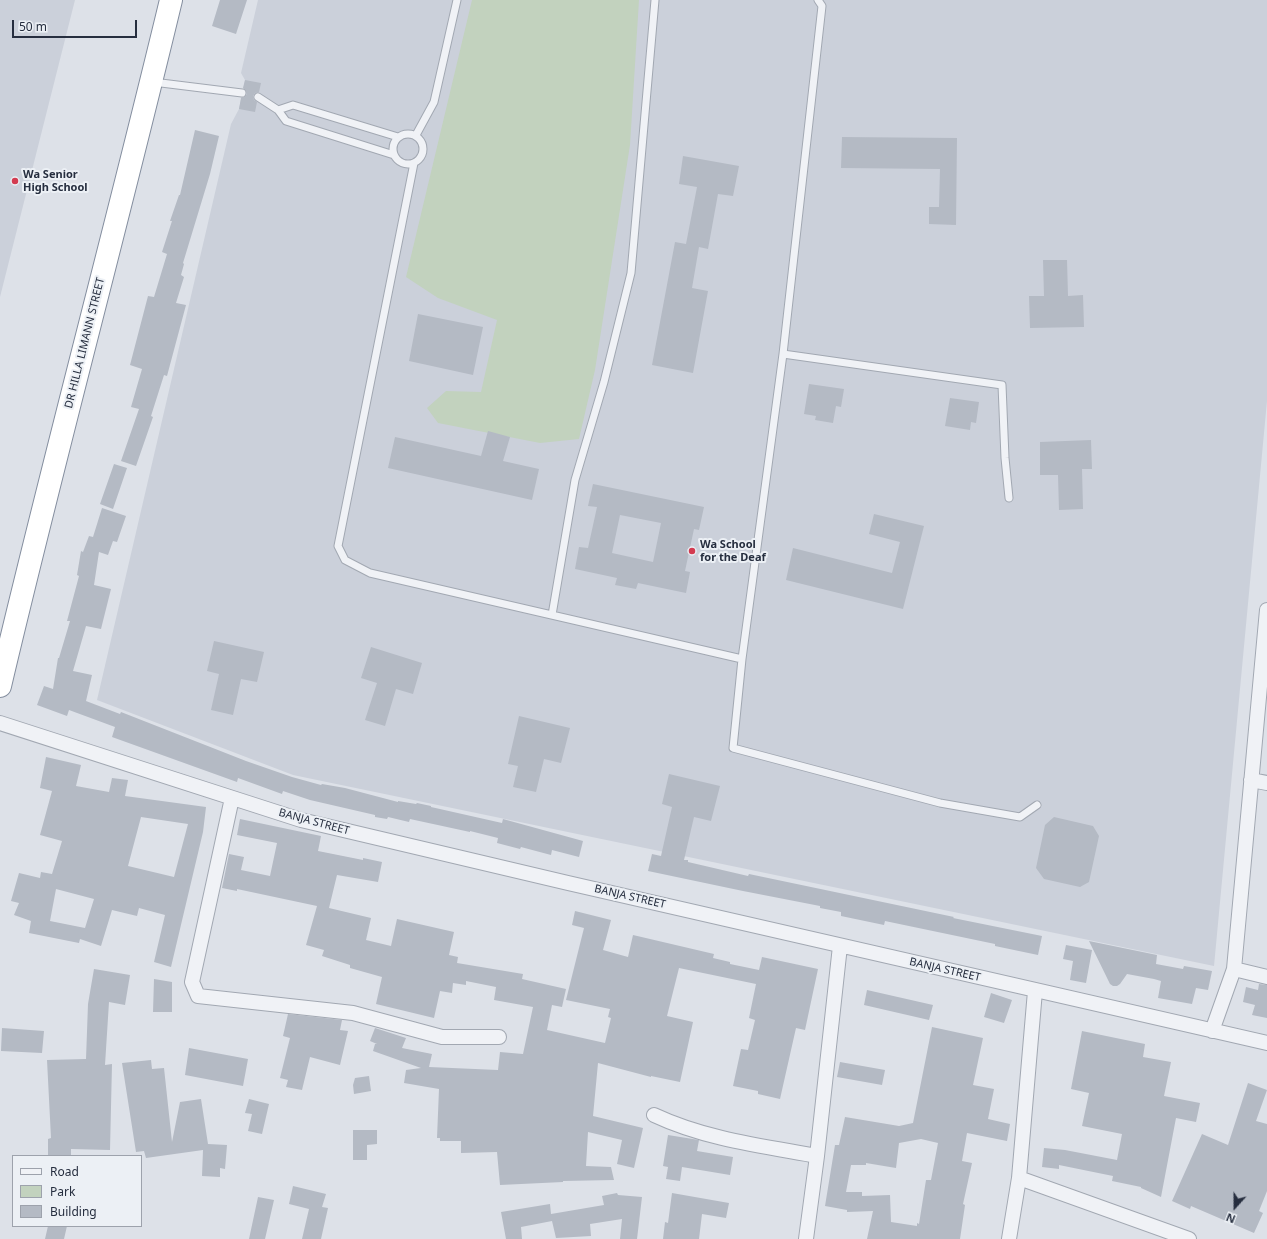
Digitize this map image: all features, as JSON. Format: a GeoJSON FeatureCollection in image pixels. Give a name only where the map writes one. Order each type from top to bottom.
{"type":"FeatureCollection","features":[{"type":"Feature","properties":{"kind":"highway","name":"DR HILLA LIMANN STREET"},"geometry":{"type":"LineString","coordinates":[[0,686],[35,539],[171,0]]}},
{"type":"Feature","properties":{"kind":"street"},"geometry":{"type":"LineString","coordinates":[[1212,1031],[1234,969],[1267,615]]}},
{"type":"Feature","properties":{"kind":"street","name":"BANJA STREET"},"geometry":{"type":"LineString","coordinates":[[0,723],[301,820],[840,946],[1267,1043]]}},
{"type":"Feature","properties":{"kind":"street"},"geometry":{"type":"LineString","coordinates":[[1251,780],[1267,783]]}},
{"type":"Feature","properties":{"kind":"street"},"geometry":{"type":"LineString","coordinates":[[232,798],[192,982],[198,996],[353,1013],[442,1037],[499,1037]]}},
{"type":"Feature","properties":{"kind":"street"},"geometry":{"type":"LineString","coordinates":[[806,1239],[817,1156],[840,946]]}},
{"type":"Feature","properties":{"kind":"street"},"geometry":{"type":"LineString","coordinates":[[1234,969],[1267,977]]}},
{"type":"Feature","properties":{"kind":"street"},"geometry":{"type":"LineString","coordinates":[[1010,1239],[1019,1178],[1035,991]]}},
{"type":"Feature","properties":{"kind":"street"},"geometry":{"type":"LineString","coordinates":[[654,1115],[699,1132],[817,1156]]}},
{"type":"Feature","properties":{"kind":"street"},"geometry":{"type":"LineString","coordinates":[[1019,1178],[1190,1239]]}},
{"type":"Feature","properties":{"kind":"lane"},"geometry":{"type":"LineString","coordinates":[[416,135],[434,102],[457,0]]}},
{"type":"Feature","properties":{"kind":"lane"},"geometry":{"type":"LineString","coordinates":[[552,615],[575,480],[604,382],[630,273],[655,0]]}},
{"type":"Feature","properties":{"kind":"lane"},"geometry":{"type":"LineString","coordinates":[[818,0],[822,6],[783,354],[742,659],[733,748],[940,804],[1020,817],[1037,805]]}},
{"type":"Feature","properties":{"kind":"lane"},"geometry":{"type":"LineString","coordinates":[[151,82],[242,93]]}},
{"type":"Feature","properties":{"kind":"lane"},"geometry":{"type":"LineString","coordinates":[[258,97],[278,110],[286,121],[394,155],[400,162],[410,164],[419,160],[424,152],[422,143],[416,135],[407,133],[398,137],[393,145],[394,155]]}},
{"type":"Feature","properties":{"kind":"lane"},"geometry":{"type":"LineString","coordinates":[[278,110],[293,105],[398,137]]}},
{"type":"Feature","properties":{"kind":"lane"},"geometry":{"type":"LineString","coordinates":[[414,163],[338,546],[345,560],[370,573],[742,659]]}},
{"type":"Feature","properties":{"kind":"lane"},"geometry":{"type":"LineString","coordinates":[[783,354],[1002,385],[1005,458],[1009,498]]}},
{"type":"Feature","properties":{"kind":"shaded area","name":"Wa Senior High School"},"geometry":{"type":"Polygon","coordinates":[[[0,0],[75,0],[0,297],[0,0]]]}},
{"type":"Feature","properties":{"kind":"shaded area","name":"Wa School for the Deaf"},"geometry":{"type":"Polygon","coordinates":[[[258,0],[1267,0],[1267,401],[1214,966],[293,775],[97,700],[231,124],[239,109],[245,80],[241,73],[258,0]]]}},
{"type":"Feature","properties":{"kind":"green space"},"geometry":{"type":"Polygon","coordinates":[[[472,0],[639,0],[630,145],[595,370],[579,439],[540,443],[438,423],[427,408],[446,391],[481,392],[497,320],[438,298],[406,277],[472,0]]]}},
{"type":"Feature","properties":{"kind":"building"},"geometry":{"type":"Polygon","coordinates":[[[220,0],[247,0],[236,34],[212,26],[220,0]]]}},
{"type":"Feature","properties":{"kind":"building"},"geometry":{"type":"Polygon","coordinates":[[[245,80],[261,83],[259,92],[255,93],[253,96],[254,100],[257,102],[255,112],[239,109],[241,98],[247,94],[243,88],[245,80]]]}},
{"type":"Feature","properties":{"kind":"building"},"geometry":{"type":"Polygon","coordinates":[[[195,130],[219,136],[210,174],[183,263],[181,275],[184,277],[176,303],[186,305],[167,376],[164,375],[151,416],[153,417],[136,466],[121,461],[139,409],[131,407],[142,369],[130,365],[148,296],[154,297],[167,254],[162,252],[172,221],[170,221],[180,195],[195,130]]]}},
{"type":"Feature","properties":{"kind":"building"},"geometry":{"type":"Polygon","coordinates":[[[842,137],[957,138],[956,225],[929,224],[929,207],[939,207],[940,169],[841,168],[842,137]]]}},
{"type":"Feature","properties":{"kind":"building"},"geometry":{"type":"Polygon","coordinates":[[[683,156],[739,166],[733,196],[718,194],[708,249],[699,247],[692,288],[708,291],[693,373],[652,365],[675,242],[686,244],[697,187],[679,184],[683,156]]]}},
{"type":"Feature","properties":{"kind":"building"},"geometry":{"type":"Polygon","coordinates":[[[1043,260],[1067,260],[1068,296],[1083,295],[1084,327],[1030,328],[1029,296],[1044,296],[1043,260]]]}},
{"type":"Feature","properties":{"kind":"building"},"geometry":{"type":"Polygon","coordinates":[[[418,314],[483,327],[473,375],[409,361],[418,314]]]}},
{"type":"Feature","properties":{"kind":"building"},"geometry":{"type":"Polygon","coordinates":[[[809,384],[844,389],[841,407],[836,406],[833,423],[815,420],[816,416],[804,414],[809,384]]]}},
{"type":"Feature","properties":{"kind":"building"},"geometry":{"type":"Polygon","coordinates":[[[950,398],[979,402],[976,423],[971,422],[970,430],[945,426],[950,398]]]}},
{"type":"Feature","properties":{"kind":"building"},"geometry":{"type":"Polygon","coordinates":[[[488,431],[510,437],[503,461],[539,469],[532,500],[388,468],[395,437],[481,456],[488,431]]]}},
{"type":"Feature","properties":{"kind":"building"},"geometry":{"type":"Polygon","coordinates":[[[1091,440],[1092,469],[1082,469],[1083,509],[1059,510],[1058,475],[1040,475],[1040,442],[1091,440]]]}},
{"type":"Feature","properties":{"kind":"building"},"geometry":{"type":"Polygon","coordinates":[[[114,464],[127,468],[113,509],[100,504],[114,464]]]}},
{"type":"Feature","properties":{"kind":"building"},"geometry":{"type":"Polygon","coordinates":[[[593,484],[704,507],[699,530],[694,529],[685,571],[690,572],[686,593],[638,583],[636,589],[615,585],[617,578],[575,569],[579,547],[588,548],[597,507],[588,506],[593,484]],[[620,515],[612,553],[653,562],[661,523],[620,515]]]}},
{"type":"Feature","properties":{"kind":"building"},"geometry":{"type":"Polygon","coordinates":[[[102,508],[126,516],[117,542],[113,541],[108,555],[99,552],[94,585],[111,589],[101,629],[86,626],[73,671],[92,675],[86,701],[120,714],[121,712],[246,761],[292,777],[321,785],[345,788],[398,802],[417,803],[502,823],[503,819],[583,841],[579,857],[552,850],[551,855],[521,847],[520,849],[497,843],[498,838],[470,831],[410,819],[409,822],[388,817],[387,819],[375,817],[375,815],[310,800],[283,791],[282,794],[238,778],[237,782],[112,737],[115,727],[69,710],[67,716],[37,705],[44,686],[53,689],[58,658],[70,621],[67,621],[79,576],[77,575],[81,551],[83,552],[89,536],[93,537],[102,508]]]}},
{"type":"Feature","properties":{"kind":"building"},"geometry":{"type":"Polygon","coordinates":[[[874,514],[924,526],[903,609],[786,580],[793,548],[892,573],[900,542],[869,534],[874,514]]]}},
{"type":"Feature","properties":{"kind":"building"},"geometry":{"type":"Polygon","coordinates":[[[214,641],[264,652],[257,682],[241,679],[233,715],[211,710],[219,674],[207,671],[214,641]]]}},
{"type":"Feature","properties":{"kind":"building"},"geometry":{"type":"Polygon","coordinates":[[[371,647],[422,663],[413,694],[396,689],[385,726],[365,720],[377,683],[361,678],[371,647]]]}},
{"type":"Feature","properties":{"kind":"building"},"geometry":{"type":"Polygon","coordinates":[[[519,716],[570,728],[561,763],[544,759],[536,792],[513,787],[518,766],[508,764],[519,716]]]}},
{"type":"Feature","properties":{"kind":"building"},"geometry":{"type":"Polygon","coordinates":[[[46,757],[81,765],[76,786],[109,792],[112,778],[128,780],[125,796],[206,807],[203,832],[171,967],[154,962],[165,915],[139,908],[137,916],[112,910],[101,946],[80,939],[79,943],[29,933],[31,921],[14,915],[19,903],[11,901],[19,873],[40,878],[41,872],[52,874],[62,841],[40,835],[52,791],[40,788],[46,757]],[[141,817],[128,866],[174,877],[188,824],[141,817]],[[56,889],[50,921],[85,928],[94,899],[56,889]]]}},
{"type":"Feature","properties":{"kind":"building"},"geometry":{"type":"Polygon","coordinates":[[[669,774],[720,786],[711,821],[694,817],[684,860],[688,860],[688,862],[748,876],[749,874],[1042,936],[1038,955],[995,946],[995,944],[885,921],[884,925],[841,916],[841,912],[820,908],[820,906],[648,871],[652,854],[661,856],[672,807],[662,804],[669,774]]]}},
{"type":"Feature","properties":{"kind":"building"},"geometry":{"type":"Polygon","coordinates":[[[1054,817],[1093,826],[1099,836],[1089,882],[1080,887],[1044,879],[1036,868],[1045,825],[1054,817]]]}},
{"type":"Feature","properties":{"kind":"building"},"geometry":{"type":"Polygon","coordinates":[[[240,819],[321,836],[318,851],[363,860],[363,858],[382,862],[378,882],[337,875],[329,908],[371,918],[366,940],[391,946],[397,919],[454,932],[449,955],[458,957],[457,963],[523,974],[522,979],[566,989],[562,1007],[552,1005],[547,1030],[605,1043],[611,1018],[608,1017],[610,1009],[566,1000],[584,928],[572,925],[575,911],[611,920],[603,950],[628,957],[633,935],[714,954],[713,958],[730,962],[730,964],[759,970],[762,957],[818,969],[805,1030],[796,1028],[780,1099],[758,1094],[758,1091],[733,1086],[741,1049],[748,1050],[755,1020],[749,1018],[756,984],[679,968],[667,1016],[693,1022],[680,1082],[651,1077],[598,1063],[593,1116],[643,1128],[634,1168],[617,1164],[622,1140],[588,1132],[586,1166],[611,1167],[614,1180],[563,1181],[500,1185],[497,1152],[461,1153],[461,1141],[440,1141],[440,1138],[437,1138],[439,1089],[404,1083],[406,1070],[421,1068],[373,1051],[375,1044],[377,1044],[370,1041],[375,1028],[406,1038],[402,1048],[432,1054],[429,1067],[498,1070],[500,1052],[523,1054],[533,1007],[494,1000],[496,987],[466,981],[466,985],[453,983],[452,993],[440,991],[434,1018],[376,1004],[382,977],[350,968],[350,965],[322,956],[324,950],[306,945],[317,906],[237,889],[237,891],[222,888],[229,854],[244,857],[241,870],[270,876],[277,843],[237,835],[240,819]]]}},
{"type":"Feature","properties":{"kind":"building"},"geometry":{"type":"Polygon","coordinates":[[[1089,941],[1157,955],[1156,964],[1183,969],[1184,966],[1212,971],[1208,990],[1196,988],[1192,1004],[1158,998],[1161,981],[1154,979],[1127,974],[1120,984],[1113,986],[1110,984],[1089,941]]]}},
{"type":"Feature","properties":{"kind":"building"},"geometry":{"type":"Polygon","coordinates":[[[1066,945],[1092,950],[1086,983],[1070,980],[1073,961],[1063,959],[1066,945]]]}},
{"type":"Feature","properties":{"kind":"building"},"geometry":{"type":"Polygon","coordinates":[[[94,969],[130,975],[125,1005],[109,1002],[105,1065],[112,1064],[110,1150],[71,1149],[71,1155],[48,1155],[48,1139],[51,1138],[47,1060],[86,1059],[88,1004],[94,969]]]}},
{"type":"Feature","properties":{"kind":"building"},"geometry":{"type":"Polygon","coordinates":[[[154,979],[172,982],[172,1012],[153,1012],[154,979]]]}},
{"type":"Feature","properties":{"kind":"building"},"geometry":{"type":"Polygon","coordinates":[[[1259,984],[1267,985],[1267,1018],[1252,1015],[1255,1005],[1243,1002],[1246,987],[1258,990],[1259,984]]]}},
{"type":"Feature","properties":{"kind":"building"},"geometry":{"type":"Polygon","coordinates":[[[867,990],[933,1005],[929,1020],[864,1005],[867,990]]]}},
{"type":"Feature","properties":{"kind":"building"},"geometry":{"type":"Polygon","coordinates":[[[991,993],[1012,1000],[1004,1023],[984,1017],[991,993]]]}},
{"type":"Feature","properties":{"kind":"building"},"geometry":{"type":"Polygon","coordinates":[[[288,1014],[342,1020],[340,1030],[348,1031],[340,1065],[310,1057],[302,1090],[286,1087],[288,1080],[280,1078],[290,1038],[283,1036],[288,1014]]]}},
{"type":"Feature","properties":{"kind":"building"},"geometry":{"type":"Polygon","coordinates":[[[932,1027],[983,1038],[973,1085],[994,1089],[988,1119],[1010,1124],[1007,1141],[967,1133],[962,1161],[972,1163],[963,1204],[965,1205],[960,1239],[867,1239],[873,1211],[847,1212],[847,1210],[825,1206],[835,1145],[839,1145],[845,1117],[899,1126],[913,1123],[932,1027]],[[921,1139],[899,1143],[896,1168],[866,1163],[866,1165],[851,1165],[846,1192],[862,1192],[862,1196],[890,1195],[891,1222],[917,1226],[917,1223],[919,1224],[926,1180],[931,1180],[938,1143],[921,1139]]]}},
{"type":"Feature","properties":{"kind":"building"},"geometry":{"type":"Polygon","coordinates":[[[2,1028],[44,1031],[42,1053],[1,1051],[2,1028]]]}},
{"type":"Feature","properties":{"kind":"building"},"geometry":{"type":"Polygon","coordinates":[[[1082,1031],[1145,1044],[1143,1057],[1171,1062],[1164,1096],[1200,1103],[1196,1122],[1176,1118],[1161,1197],[1141,1187],[1112,1181],[1113,1176],[1059,1165],[1059,1169],[1042,1167],[1044,1148],[1065,1150],[1117,1160],[1122,1134],[1082,1126],[1089,1093],[1071,1089],[1082,1031]]]}},
{"type":"Feature","properties":{"kind":"building"},"geometry":{"type":"Polygon","coordinates":[[[189,1048],[248,1059],[243,1086],[185,1075],[189,1048]]]}},
{"type":"Feature","properties":{"kind":"building"},"geometry":{"type":"Polygon","coordinates":[[[151,1060],[152,1069],[164,1068],[172,1142],[180,1102],[201,1099],[208,1144],[227,1145],[225,1169],[220,1168],[220,1177],[202,1176],[203,1150],[146,1158],[144,1151],[136,1152],[122,1063],[151,1060]]]}},
{"type":"Feature","properties":{"kind":"building"},"geometry":{"type":"Polygon","coordinates":[[[840,1062],[885,1070],[882,1085],[837,1077],[840,1062]]]}},
{"type":"Feature","properties":{"kind":"building"},"geometry":{"type":"Polygon","coordinates":[[[369,1076],[371,1091],[354,1094],[353,1085],[355,1078],[369,1076]]]}},
{"type":"Feature","properties":{"kind":"building"},"geometry":{"type":"Polygon","coordinates":[[[1248,1083],[1267,1090],[1256,1121],[1267,1124],[1267,1191],[1259,1211],[1263,1213],[1254,1233],[1191,1206],[1190,1209],[1172,1201],[1202,1134],[1228,1145],[1248,1083]]]}},
{"type":"Feature","properties":{"kind":"building"},"geometry":{"type":"Polygon","coordinates":[[[249,1099],[269,1104],[262,1134],[248,1131],[252,1114],[245,1113],[249,1099]]]}},
{"type":"Feature","properties":{"kind":"building"},"geometry":{"type":"Polygon","coordinates":[[[353,1130],[377,1130],[377,1144],[367,1145],[367,1160],[353,1160],[353,1130]]]}},
{"type":"Feature","properties":{"kind":"building"},"geometry":{"type":"Polygon","coordinates":[[[668,1135],[699,1140],[697,1151],[733,1157],[730,1175],[682,1167],[680,1181],[666,1179],[668,1167],[663,1166],[668,1135]]]}},
{"type":"Feature","properties":{"kind":"building"},"geometry":{"type":"Polygon","coordinates":[[[293,1186],[326,1194],[322,1207],[328,1208],[321,1239],[302,1239],[309,1209],[289,1204],[293,1186]]]}},
{"type":"Feature","properties":{"kind":"building"},"geometry":{"type":"Polygon","coordinates":[[[617,1193],[618,1195],[642,1197],[637,1239],[620,1239],[622,1219],[590,1224],[591,1236],[556,1238],[552,1221],[521,1227],[522,1239],[506,1239],[501,1212],[550,1204],[551,1214],[604,1205],[602,1196],[617,1193]]]}},
{"type":"Feature","properties":{"kind":"building"},"geometry":{"type":"Polygon","coordinates":[[[672,1193],[729,1203],[726,1218],[702,1214],[699,1239],[663,1239],[665,1222],[668,1223],[672,1193]]]}},
{"type":"Feature","properties":{"kind":"building"},"geometry":{"type":"Polygon","coordinates":[[[258,1197],[274,1200],[265,1239],[249,1239],[258,1197]]]}},
{"type":"Feature","properties":{"kind":"building"},"geometry":{"type":"Polygon","coordinates":[[[48,1227],[67,1227],[64,1239],[45,1239],[48,1227]]]}},
{"type":"Feature","properties":{"kind":"place","name":"Wa Senior High School"},"geometry":{"type":"Point","coordinates":[15,181]}},
{"type":"Feature","properties":{"kind":"place","name":"Wa School for the Deaf"},"geometry":{"type":"Point","coordinates":[692,551]}}]}
